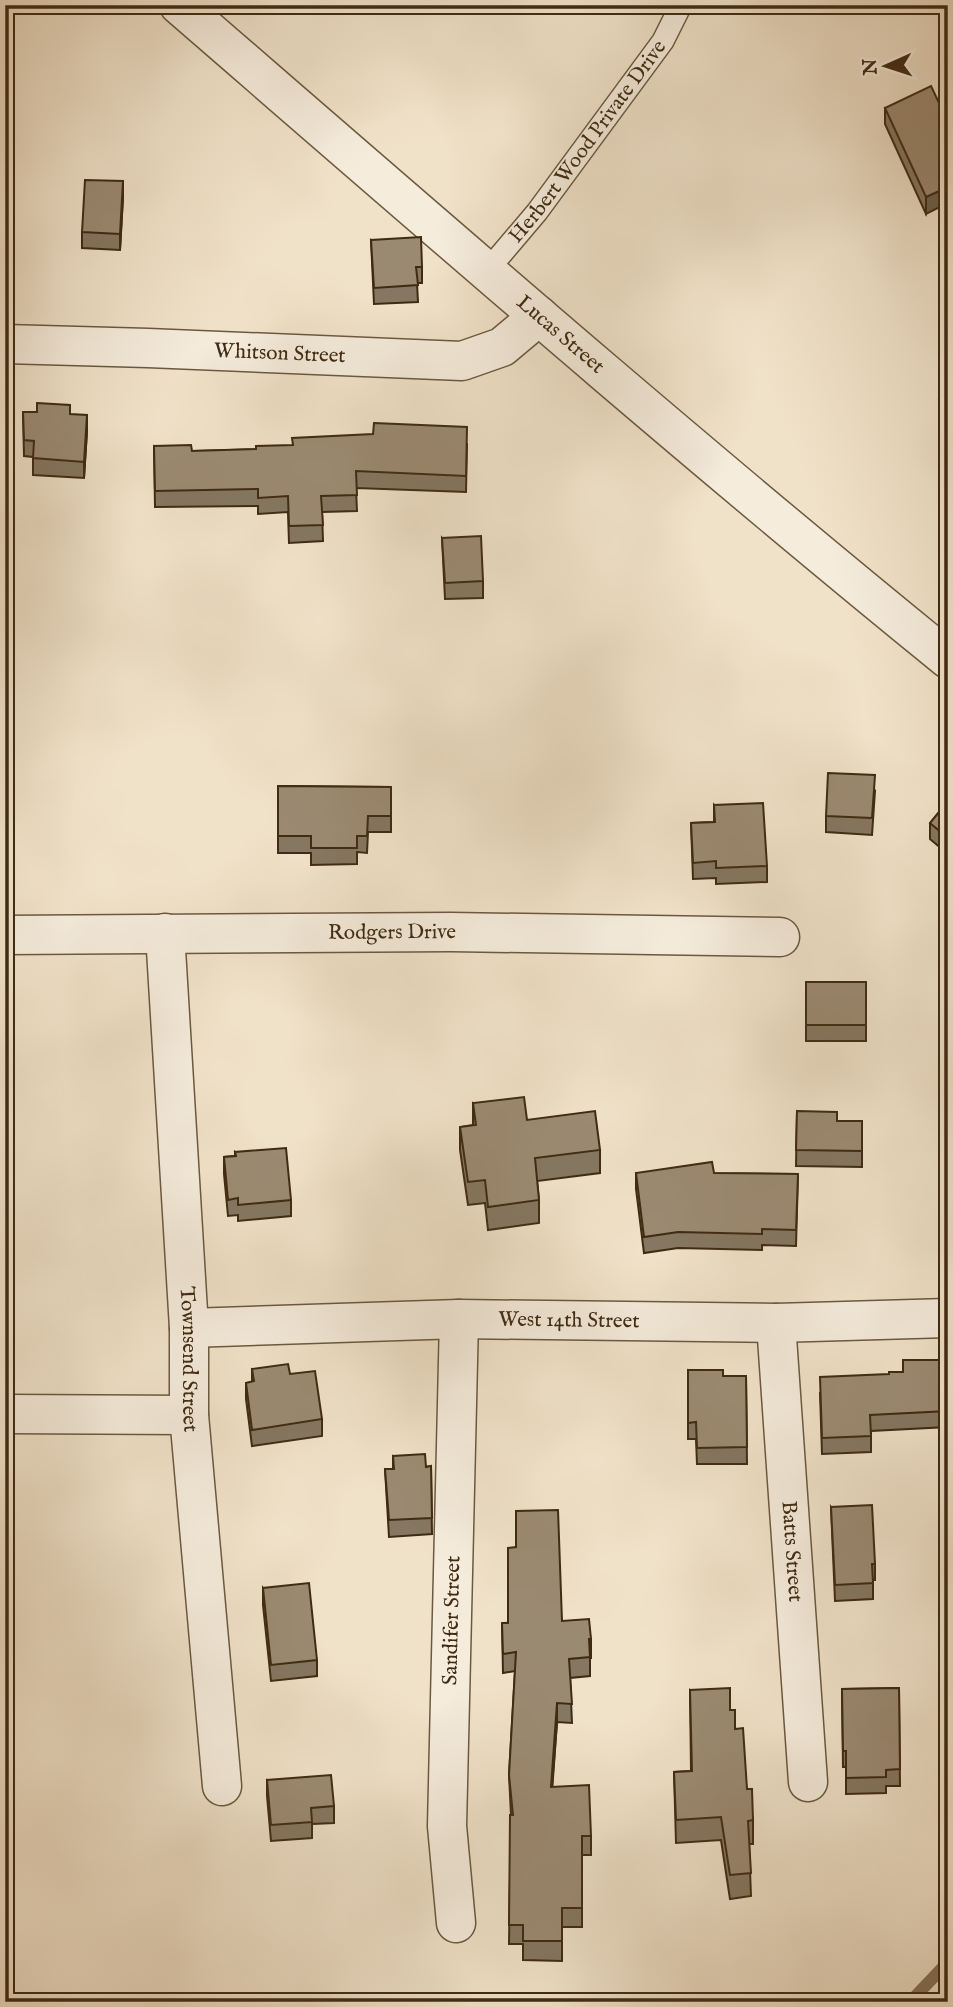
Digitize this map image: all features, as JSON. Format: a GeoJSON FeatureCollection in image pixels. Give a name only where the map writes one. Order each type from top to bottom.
{"type":"FeatureCollection","features":[{"type":"Feature","properties":{"kind":"street","name":"Lucas Street"},"geometry":{"type":"LineString","coordinates":[[178,5],[539,316],[850,580],[948,659]]}},
{"type":"Feature","properties":{"kind":"street","name":"Whitson Street"},"geometry":{"type":"LineString","coordinates":[[5,344],[462,362],[502,347],[539,316]]}},
{"type":"Feature","properties":{"kind":"street","name":"Rodgers Drive"},"geometry":{"type":"LineString","coordinates":[[5,935],[451,932],[780,937]]}},
{"type":"Feature","properties":{"kind":"street","name":"Townsend Street"},"geometry":{"type":"LineString","coordinates":[[165,933],[189,1328],[189,1415],[222,1786]]}},
{"type":"Feature","properties":{"kind":"street","name":"West 14th Street"},"geometry":{"type":"LineString","coordinates":[[189,1328],[459,1320],[776,1323],[948,1318]]}},
{"type":"Feature","properties":{"kind":"street","name":"Sandifer Street"},"geometry":{"type":"LineString","coordinates":[[456,1923],[447,1826],[459,1320]]}},
{"type":"Feature","properties":{"kind":"street","name":"Batts Street"},"geometry":{"type":"LineString","coordinates":[[776,1323],[808,1782]]}},
{"type":"Feature","properties":{"kind":"street"},"geometry":{"type":"LineString","coordinates":[[5,1415],[189,1415]]}},
{"type":"Feature","properties":{"kind":"lane","name":"Herbert Wood Private Drive"},"geometry":{"type":"LineString","coordinates":[[487,271],[537,212],[655,51],[681,5]]}},
{"type":"Feature","properties":{"kind":"building"},"geometry":{"type":"Polygon","coordinates":[[[931,86],[948,122],[948,187],[926,197],[885,108],[931,86]]]}},
{"type":"Feature","properties":{"kind":"building"},"geometry":{"type":"Polygon","coordinates":[[[85,180],[123,181],[120,234],[82,232],[85,180]]]}},
{"type":"Feature","properties":{"kind":"building"},"geometry":{"type":"Polygon","coordinates":[[[421,237],[422,267],[416,267],[418,285],[374,288],[371,240],[421,237]]]}},
{"type":"Feature","properties":{"kind":"building"},"geometry":{"type":"Polygon","coordinates":[[[948,394],[948,414],[939,400],[948,394]]]}},
{"type":"Feature","properties":{"kind":"building"},"geometry":{"type":"Polygon","coordinates":[[[37,403],[70,405],[70,414],[87,415],[84,462],[33,458],[34,441],[24,440],[23,412],[37,412],[37,403]]]}},
{"type":"Feature","properties":{"kind":"building"},"geometry":{"type":"Polygon","coordinates":[[[374,423],[467,427],[466,476],[356,471],[357,495],[321,496],[323,525],[289,526],[288,496],[258,498],[258,489],[155,491],[154,446],[191,445],[192,451],[256,449],[256,446],[293,445],[292,438],[373,434],[374,423]]]}},
{"type":"Feature","properties":{"kind":"building"},"geometry":{"type":"Polygon","coordinates":[[[481,536],[483,581],[445,583],[442,538],[481,536]]]}},
{"type":"Feature","properties":{"kind":"building"},"geometry":{"type":"Polygon","coordinates":[[[828,773],[875,775],[872,818],[826,816],[828,773]]]}},
{"type":"Feature","properties":{"kind":"building"},"geometry":{"type":"Polygon","coordinates":[[[278,786],[391,787],[391,816],[368,816],[367,836],[357,836],[357,848],[311,848],[311,836],[278,836],[278,786]]]}},
{"type":"Feature","properties":{"kind":"building"},"geometry":{"type":"Polygon","coordinates":[[[948,801],[948,838],[930,823],[948,801]]]}},
{"type":"Feature","properties":{"kind":"building"},"geometry":{"type":"Polygon","coordinates":[[[763,803],[767,866],[716,868],[716,861],[693,863],[691,823],[715,822],[714,805],[763,803]]]}},
{"type":"Feature","properties":{"kind":"building"},"geometry":{"type":"Polygon","coordinates":[[[806,982],[866,982],[866,1025],[806,1025],[806,982]]]}},
{"type":"Feature","properties":{"kind":"building"},"geometry":{"type":"Polygon","coordinates":[[[524,1097],[527,1120],[595,1111],[600,1150],[535,1158],[539,1200],[488,1207],[485,1180],[468,1182],[460,1127],[476,1125],[473,1103],[524,1097]]]}},
{"type":"Feature","properties":{"kind":"building"},"geometry":{"type":"Polygon","coordinates":[[[797,1111],[837,1112],[837,1121],[862,1121],[862,1151],[796,1150],[797,1111]]]}},
{"type":"Feature","properties":{"kind":"building"},"geometry":{"type":"Polygon","coordinates":[[[286,1148],[291,1200],[238,1205],[238,1198],[228,1200],[224,1157],[236,1156],[235,1152],[286,1148]]]}},
{"type":"Feature","properties":{"kind":"building"},"geometry":{"type":"Polygon","coordinates":[[[712,1162],[714,1173],[798,1174],[796,1230],[762,1229],[762,1234],[678,1232],[644,1237],[636,1173],[712,1162]]]}},
{"type":"Feature","properties":{"kind":"building"},"geometry":{"type":"Polygon","coordinates":[[[903,1360],[948,1360],[948,1411],[870,1415],[871,1436],[822,1438],[820,1377],[903,1372],[903,1360]]]}},
{"type":"Feature","properties":{"kind":"building"},"geometry":{"type":"Polygon","coordinates":[[[288,1364],[290,1374],[315,1371],[322,1419],[252,1430],[246,1383],[254,1381],[252,1369],[288,1364]]]}},
{"type":"Feature","properties":{"kind":"building"},"geometry":{"type":"Polygon","coordinates":[[[688,1370],[723,1370],[723,1376],[746,1376],[747,1447],[697,1448],[696,1422],[688,1423],[688,1370]]]}},
{"type":"Feature","properties":{"kind":"building"},"geometry":{"type":"Polygon","coordinates":[[[425,1454],[426,1467],[431,1466],[432,1518],[389,1520],[385,1469],[394,1469],[393,1456],[425,1454]]]}},
{"type":"Feature","properties":{"kind":"building"},"geometry":{"type":"Polygon","coordinates":[[[872,1505],[875,1564],[872,1564],[873,1583],[835,1585],[831,1507],[872,1505]]]}},
{"type":"Feature","properties":{"kind":"building"},"geometry":{"type":"Polygon","coordinates":[[[558,1510],[562,1621],[589,1619],[591,1639],[590,1657],[569,1659],[572,1704],[557,1703],[551,1787],[589,1785],[591,1836],[582,1836],[582,1908],[562,1908],[562,1941],[523,1941],[523,1925],[509,1925],[510,1815],[513,1815],[509,1775],[516,1652],[503,1654],[502,1623],[508,1623],[508,1548],[516,1547],[516,1511],[558,1510]]]}},
{"type":"Feature","properties":{"kind":"building"},"geometry":{"type":"Polygon","coordinates":[[[309,1583],[317,1660],[271,1665],[263,1588],[309,1583]]]}},
{"type":"Feature","properties":{"kind":"building"},"geometry":{"type":"Polygon","coordinates":[[[730,1688],[730,1710],[735,1710],[735,1729],[743,1728],[747,1789],[752,1789],[753,1820],[748,1821],[751,1873],[730,1875],[721,1817],[676,1820],[674,1772],[692,1771],[690,1690],[730,1688]]]}},
{"type":"Feature","properties":{"kind":"building"},"geometry":{"type":"Polygon","coordinates":[[[899,1688],[900,1769],[886,1770],[886,1777],[846,1778],[842,1689],[899,1688]]]}},
{"type":"Feature","properties":{"kind":"building"},"geometry":{"type":"Polygon","coordinates":[[[331,1775],[334,1806],[311,1808],[312,1822],[271,1825],[267,1780],[331,1775]]]}},
{"type":"Feature","properties":{"kind":"waterway"},"geometry":{"type":"LineString","coordinates":[[910,2002],[948,1962]]}}]}
